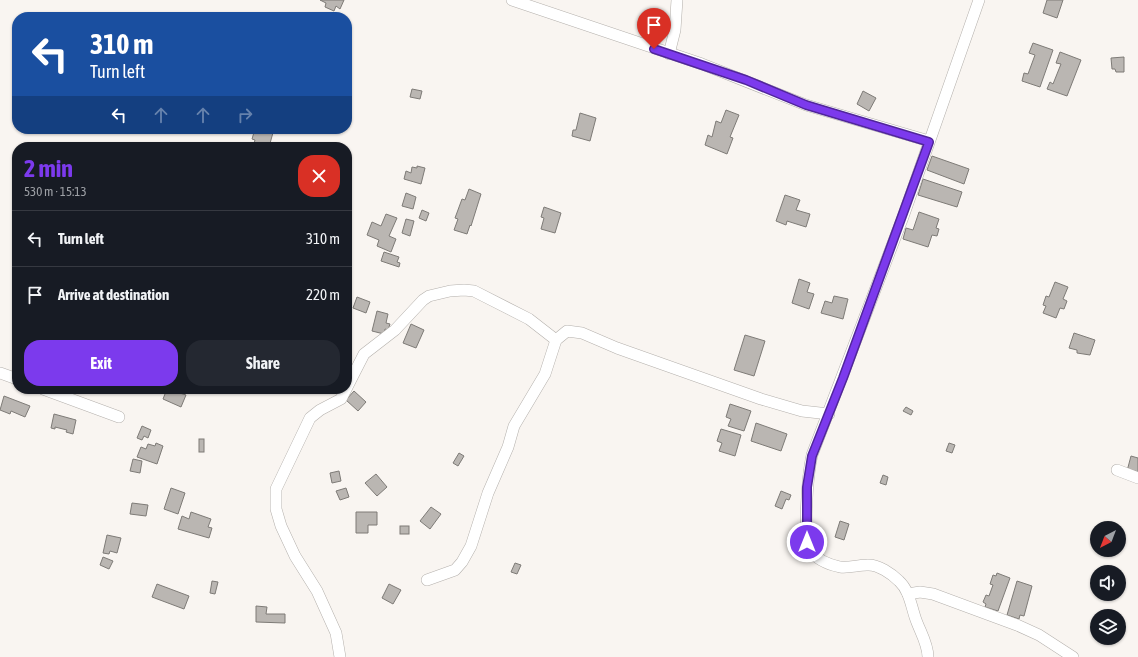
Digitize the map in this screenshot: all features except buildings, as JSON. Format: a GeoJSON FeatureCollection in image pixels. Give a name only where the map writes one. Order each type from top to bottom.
{"type":"FeatureCollection","features":[{"type":"Feature","properties":{"kind":"street"},"geometry":{"type":"LineString","coordinates":[[512,0],[746,80],[806,105],[929,142]]}},
{"type":"Feature","properties":{"kind":"street"},"geometry":{"type":"LineString","coordinates":[[669,54],[675,30],[677,0]]}},
{"type":"Feature","properties":{"kind":"street"},"geometry":{"type":"LineString","coordinates":[[928,657],[924,639],[917,623],[908,594],[900,582],[874,566],[867,565],[850,568],[839,566],[817,557],[811,551],[807,542],[809,469],[929,142],[979,0]]}},
{"type":"Feature","properties":{"kind":"street"},"geometry":{"type":"LineString","coordinates":[[352,379],[364,354],[395,330],[423,300],[429,296],[464,290],[474,291],[529,319],[556,340]]}},
{"type":"Feature","properties":{"kind":"street"},"geometry":{"type":"LineString","coordinates":[[427,580],[455,570],[462,562],[470,546],[488,493],[508,447],[514,426],[545,374],[556,340],[567,331],[582,332],[617,348],[761,399],[802,411],[829,414]]}},
{"type":"Feature","properties":{"kind":"street"},"geometry":{"type":"LineString","coordinates":[[0,373],[12,378]]}},
{"type":"Feature","properties":{"kind":"street"},"geometry":{"type":"LineString","coordinates":[[57,394],[119,417]]}},
{"type":"Feature","properties":{"kind":"street"},"geometry":{"type":"LineString","coordinates":[[340,657],[336,634],[317,591],[295,556],[281,526],[276,509],[276,489],[310,418],[320,410],[342,399],[344,394]]}},
{"type":"Feature","properties":{"kind":"street"},"geometry":{"type":"LineString","coordinates":[[1117,470],[1138,478]]}},
{"type":"Feature","properties":{"kind":"street"},"geometry":{"type":"LineString","coordinates":[[908,594],[920,592],[934,594],[1017,625],[1039,635],[1072,657]]}},
{"type":"Feature","properties":{"kind":"route"},"geometry":{"type":"LineString","coordinates":[[654,49],[746,80],[806,105],[929,142],[903,217],[892,243],[843,378],[812,456],[807,487],[807,542]]}}]}
